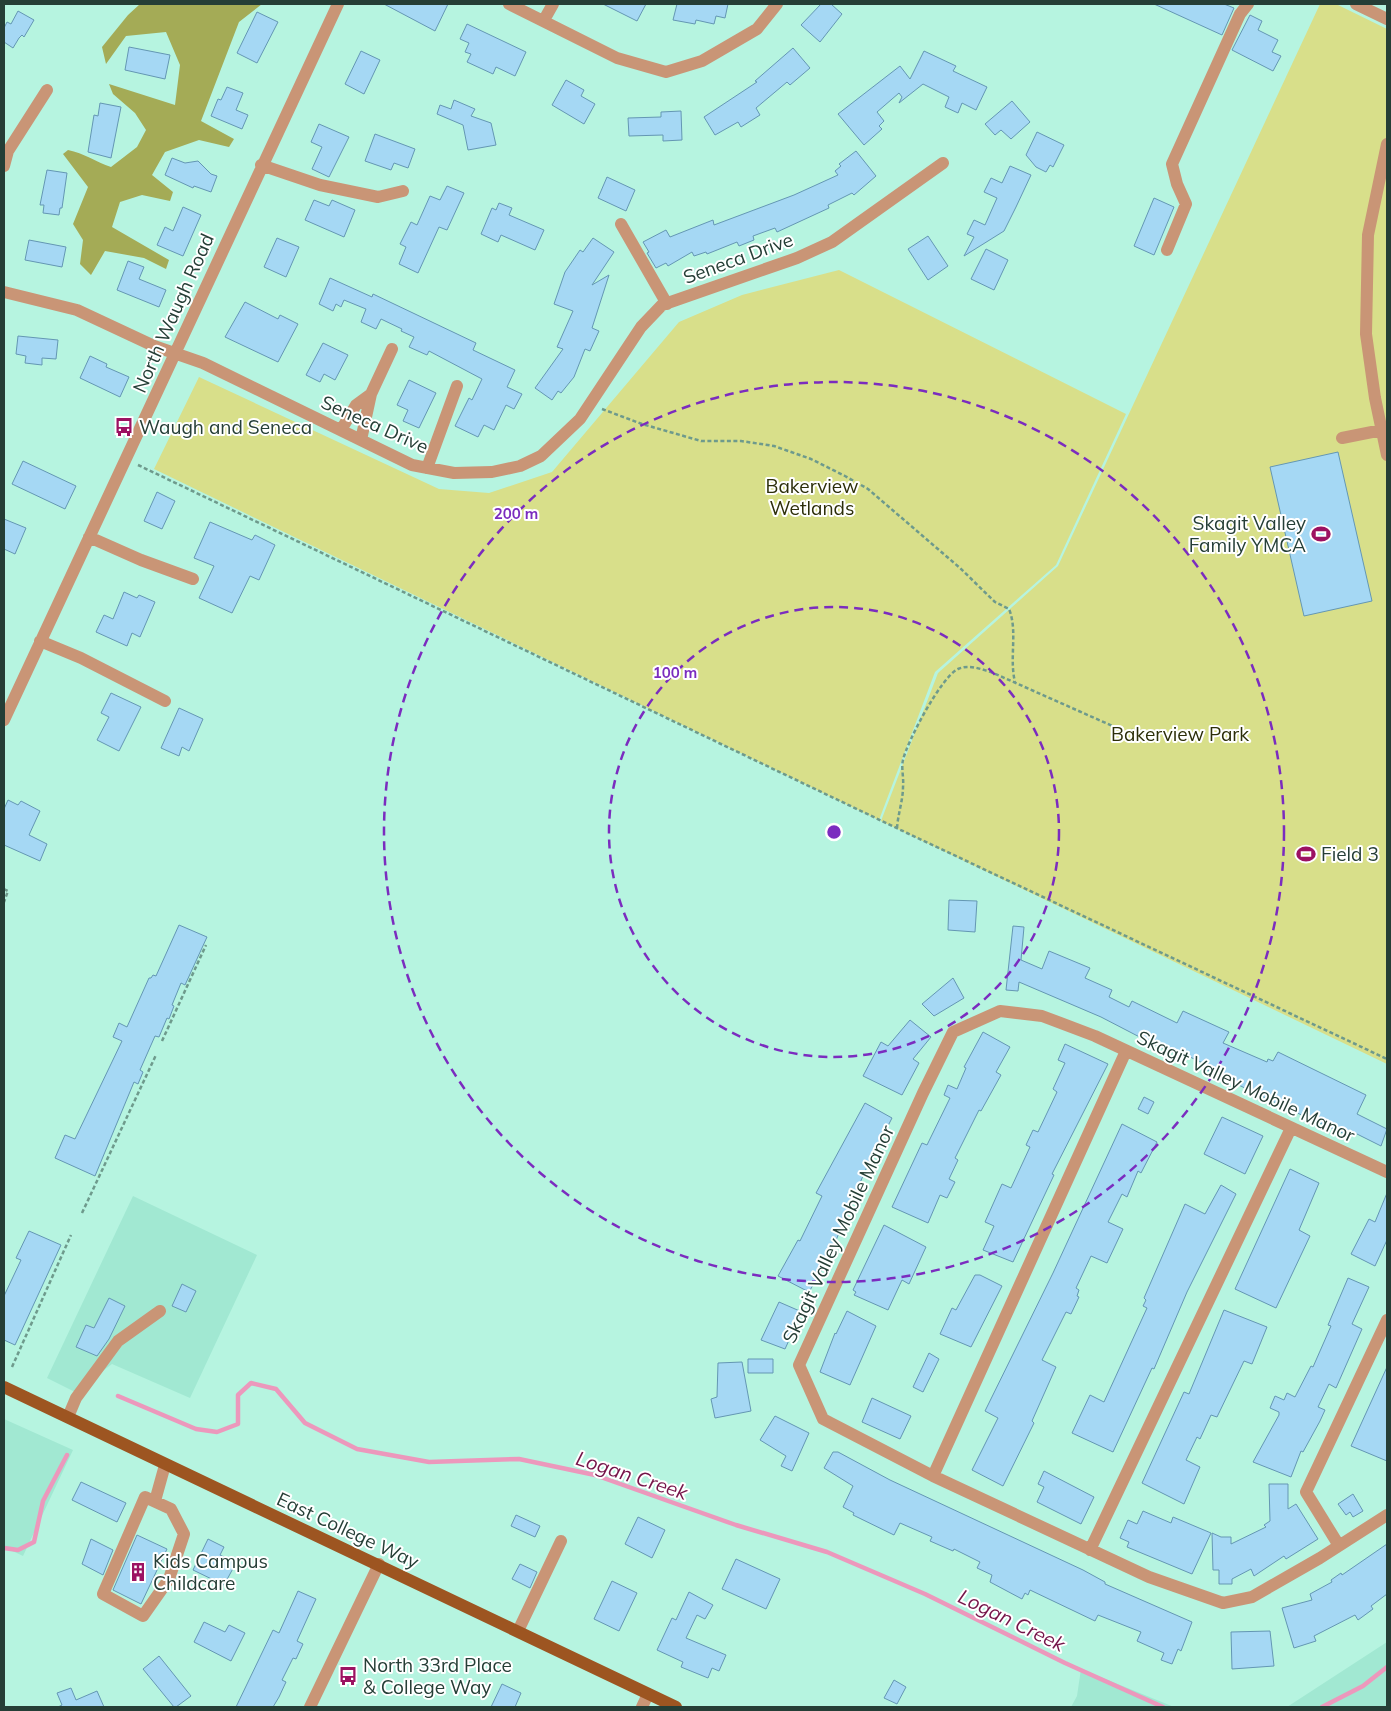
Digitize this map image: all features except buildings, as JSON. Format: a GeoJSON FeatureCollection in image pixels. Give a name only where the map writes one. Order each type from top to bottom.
{"type":"FeatureCollection","features":[{"type":"Feature","properties":{"kind":"main road","name":"East College Way"},"geometry":{"type":"LineString","coordinates":[[4,1387],[676,1707]]}},
{"type":"Feature","properties":{"kind":"street","name":"North Waugh Road"},"geometry":{"type":"LineString","coordinates":[[4,720],[338,4]]}},
{"type":"Feature","properties":{"kind":"street"},"geometry":{"type":"LineString","coordinates":[[509,4],[617,58],[666,72],[702,61],[757,29],[777,4]]}},
{"type":"Feature","properties":{"kind":"street"},"geometry":{"type":"LineString","coordinates":[[544,20],[553,4]]}},
{"type":"Feature","properties":{"kind":"street"},"geometry":{"type":"LineString","coordinates":[[1167,250],[1186,204],[1177,184],[1172,164],[1240,14],[1248,4]]}},
{"type":"Feature","properties":{"kind":"street"},"geometry":{"type":"LineString","coordinates":[[1356,4],[1387,19]]}},
{"type":"Feature","properties":{"kind":"street"},"geometry":{"type":"LineString","coordinates":[[4,166],[8,151],[47,90]]}},
{"type":"Feature","properties":{"kind":"street"},"geometry":{"type":"LineString","coordinates":[[1387,144],[1368,235],[1366,334],[1387,455]]}},
{"type":"Feature","properties":{"kind":"street","name":"Seneca Drive"},"geometry":{"type":"LineString","coordinates":[[4,292],[77,310],[154,346],[203,363],[412,465],[454,473],[492,472],[520,466],[541,456],[580,419],[642,327],[662,306],[797,258],[832,242],[943,164]]}},
{"type":"Feature","properties":{"kind":"street"},"geometry":{"type":"LineString","coordinates":[[262,165],[320,186],[378,197],[403,191]]}},
{"type":"Feature","properties":{"kind":"street"},"geometry":{"type":"LineString","coordinates":[[621,224],[667,304]]}},
{"type":"Feature","properties":{"kind":"street"},"geometry":{"type":"LineString","coordinates":[[361,440],[370,394],[392,349]]}},
{"type":"Feature","properties":{"kind":"street"},"geometry":{"type":"LineString","coordinates":[[427,468],[457,386]]}},
{"type":"Feature","properties":{"kind":"street"},"geometry":{"type":"LineString","coordinates":[[341,430],[356,405],[370,394]]}},
{"type":"Feature","properties":{"kind":"street"},"geometry":{"type":"LineString","coordinates":[[1342,438],[1382,430]]}},
{"type":"Feature","properties":{"kind":"street"},"geometry":{"type":"LineString","coordinates":[[89,537],[141,560],[193,579]]}},
{"type":"Feature","properties":{"kind":"street"},"geometry":{"type":"LineString","coordinates":[[40,641],[81,658],[165,701]]}},
{"type":"Feature","properties":{"kind":"street","name":"Skagit Valley Mobile Manor"},"geometry":{"type":"LineString","coordinates":[[1387,1172],[1095,1036],[1042,1016],[1000,1011],[953,1032],[923,1093],[799,1365],[823,1419],[933,1476],[1090,1550],[1149,1577],[1223,1603],[1252,1597],[1320,1558],[1338,1544],[1387,1515]]}},
{"type":"Feature","properties":{"kind":"street"},"geometry":{"type":"LineString","coordinates":[[933,1476],[1126,1051]]}},
{"type":"Feature","properties":{"kind":"street"},"geometry":{"type":"LineString","coordinates":[[1090,1550],[1291,1128]]}},
{"type":"Feature","properties":{"kind":"street"},"geometry":{"type":"LineString","coordinates":[[68,1417],[76,1398],[118,1341],[160,1311]]}},
{"type":"Feature","properties":{"kind":"street"},"geometry":{"type":"LineString","coordinates":[[1338,1544],[1306,1492],[1387,1320]]}},
{"type":"Feature","properties":{"kind":"street"},"geometry":{"type":"LineString","coordinates":[[155,1501],[165,1464]]}},
{"type":"Feature","properties":{"kind":"street"},"geometry":{"type":"LineString","coordinates":[[145,1497],[155,1501],[171,1509],[184,1534],[169,1579],[143,1616],[103,1594],[145,1497]]}},
{"type":"Feature","properties":{"kind":"street"},"geometry":{"type":"LineString","coordinates":[[518,1631],[561,1541]]}},
{"type":"Feature","properties":{"kind":"street"},"geometry":{"type":"LineString","coordinates":[[310,1707],[379,1564]]}},
{"type":"Feature","properties":{"kind":"street"},"geometry":{"type":"LineString","coordinates":[[642,1707],[648,1694]]}},
{"type":"Feature","properties":{"kind":"path"},"geometry":{"type":"LineString","coordinates":[[601,408],[642,424],[700,441],[763,443],[811,459],[868,489],[960,568],[995,602],[1009,609],[1012,616],[1011,663],[1015,682]]}},
{"type":"Feature","properties":{"kind":"path"},"geometry":{"type":"LineString","coordinates":[[144,468],[897,828],[1387,1058]]}},
{"type":"Feature","properties":{"kind":"path"},"geometry":{"type":"LineString","coordinates":[[897,828],[898,808],[903,788],[902,762],[935,695],[947,678],[958,669],[971,666],[1015,682],[1126,732],[1132,730],[1155,738],[1163,734]]}},
{"type":"Feature","properties":{"kind":"path"},"geometry":{"type":"LineString","coordinates":[[4,889],[8,891],[4,902]]}},
{"type":"Feature","properties":{"kind":"path"},"geometry":{"type":"LineString","coordinates":[[162,1041],[206,946]]}},
{"type":"Feature","properties":{"kind":"path"},"geometry":{"type":"LineString","coordinates":[[82,1213],[156,1055]]}},
{"type":"Feature","properties":{"kind":"path"},"geometry":{"type":"LineString","coordinates":[[12,1367],[71,1235]]}},
{"type":"Feature","properties":{"kind":"shaded area"},"geometry":{"type":"Polygon","coordinates":[[[133,1196],[257,1255],[190,1398],[112,1364],[75,1392],[47,1378],[133,1196]]]}},
{"type":"Feature","properties":{"kind":"shaded area"},"geometry":{"type":"Polygon","coordinates":[[[4,1419],[73,1450],[23,1556],[4,1547],[4,1419]]]}},
{"type":"Feature","properties":{"kind":"shaded area"},"geometry":{"type":"Polygon","coordinates":[[[1387,1642],[1387,1707],[1287,1707],[1387,1642]]]}},
{"type":"Feature","properties":{"kind":"shaded area"},"geometry":{"type":"Polygon","coordinates":[[[1081,1669],[1174,1707],[1071,1707],[1077,1696],[1081,1669]]]}},
{"type":"Feature","properties":{"kind":"green space"},"geometry":{"type":"Polygon","coordinates":[[[140,4],[262,4],[239,22],[201,121],[234,139],[229,147],[199,140],[165,152],[152,175],[173,192],[170,201],[142,195],[120,202],[112,227],[169,260],[166,269],[144,258],[105,251],[91,275],[80,264],[83,240],[73,224],[88,187],[63,154],[68,150],[74,151],[111,167],[137,147],[146,130],[135,113],[113,94],[109,84],[175,105],[180,65],[166,32],[126,36],[106,64],[102,47],[128,15],[140,4]]]}},
{"type":"Feature","properties":{"kind":"green space","name":"Bakerview Park"},"geometry":{"type":"Polygon","coordinates":[[[1320,4],[1336,4],[1387,29],[1387,1064],[881,821],[938,673],[1058,566],[1320,4]]]}},
{"type":"Feature","properties":{"kind":"green space","name":"Bakerview Wetlands"},"geometry":{"type":"Polygon","coordinates":[[[839,270],[1126,414],[1056,565],[935,672],[879,820],[154,469],[199,377],[439,489],[489,493],[552,472],[679,322],[742,295],[839,270]]]}},
{"type":"Feature","properties":{"kind":"waterway","name":"Logan Creek"},"geometry":{"type":"LineString","coordinates":[[118,1396],[196,1429],[217,1432],[238,1424],[238,1395],[251,1383],[276,1389],[305,1423],[357,1449],[429,1462],[519,1459],[595,1475],[736,1525],[827,1552],[925,1594],[1065,1663],[1163,1707]]}},
{"type":"Feature","properties":{"kind":"waterway","name":"Logan Creek"},"geometry":{"type":"LineString","coordinates":[[4,1548],[18,1550],[34,1542],[43,1501],[67,1455]]}},
{"type":"Feature","properties":{"kind":"waterway","name":"Logan Creek"},"geometry":{"type":"LineString","coordinates":[[1322,1707],[1363,1686],[1387,1667]]}},
{"type":"Feature","properties":{"kind":"place","name":"Waugh and Seneca"},"geometry":{"type":"Point","coordinates":[124,427]}},
{"type":"Feature","properties":{"kind":"place","name":"Skagit Valley Family YMCA"},"geometry":{"type":"Point","coordinates":[1321,534]}},
{"type":"Feature","properties":{"kind":"place","name":"Field 3"},"geometry":{"type":"Point","coordinates":[1306,854]}},
{"type":"Feature","properties":{"kind":"place","name":"Kids Campus Childcare"},"geometry":{"type":"Point","coordinates":[138,1572]}},
{"type":"Feature","properties":{"kind":"place","name":"North 33rd Place & College Way"},"geometry":{"type":"Point","coordinates":[348,1676]}}]}
